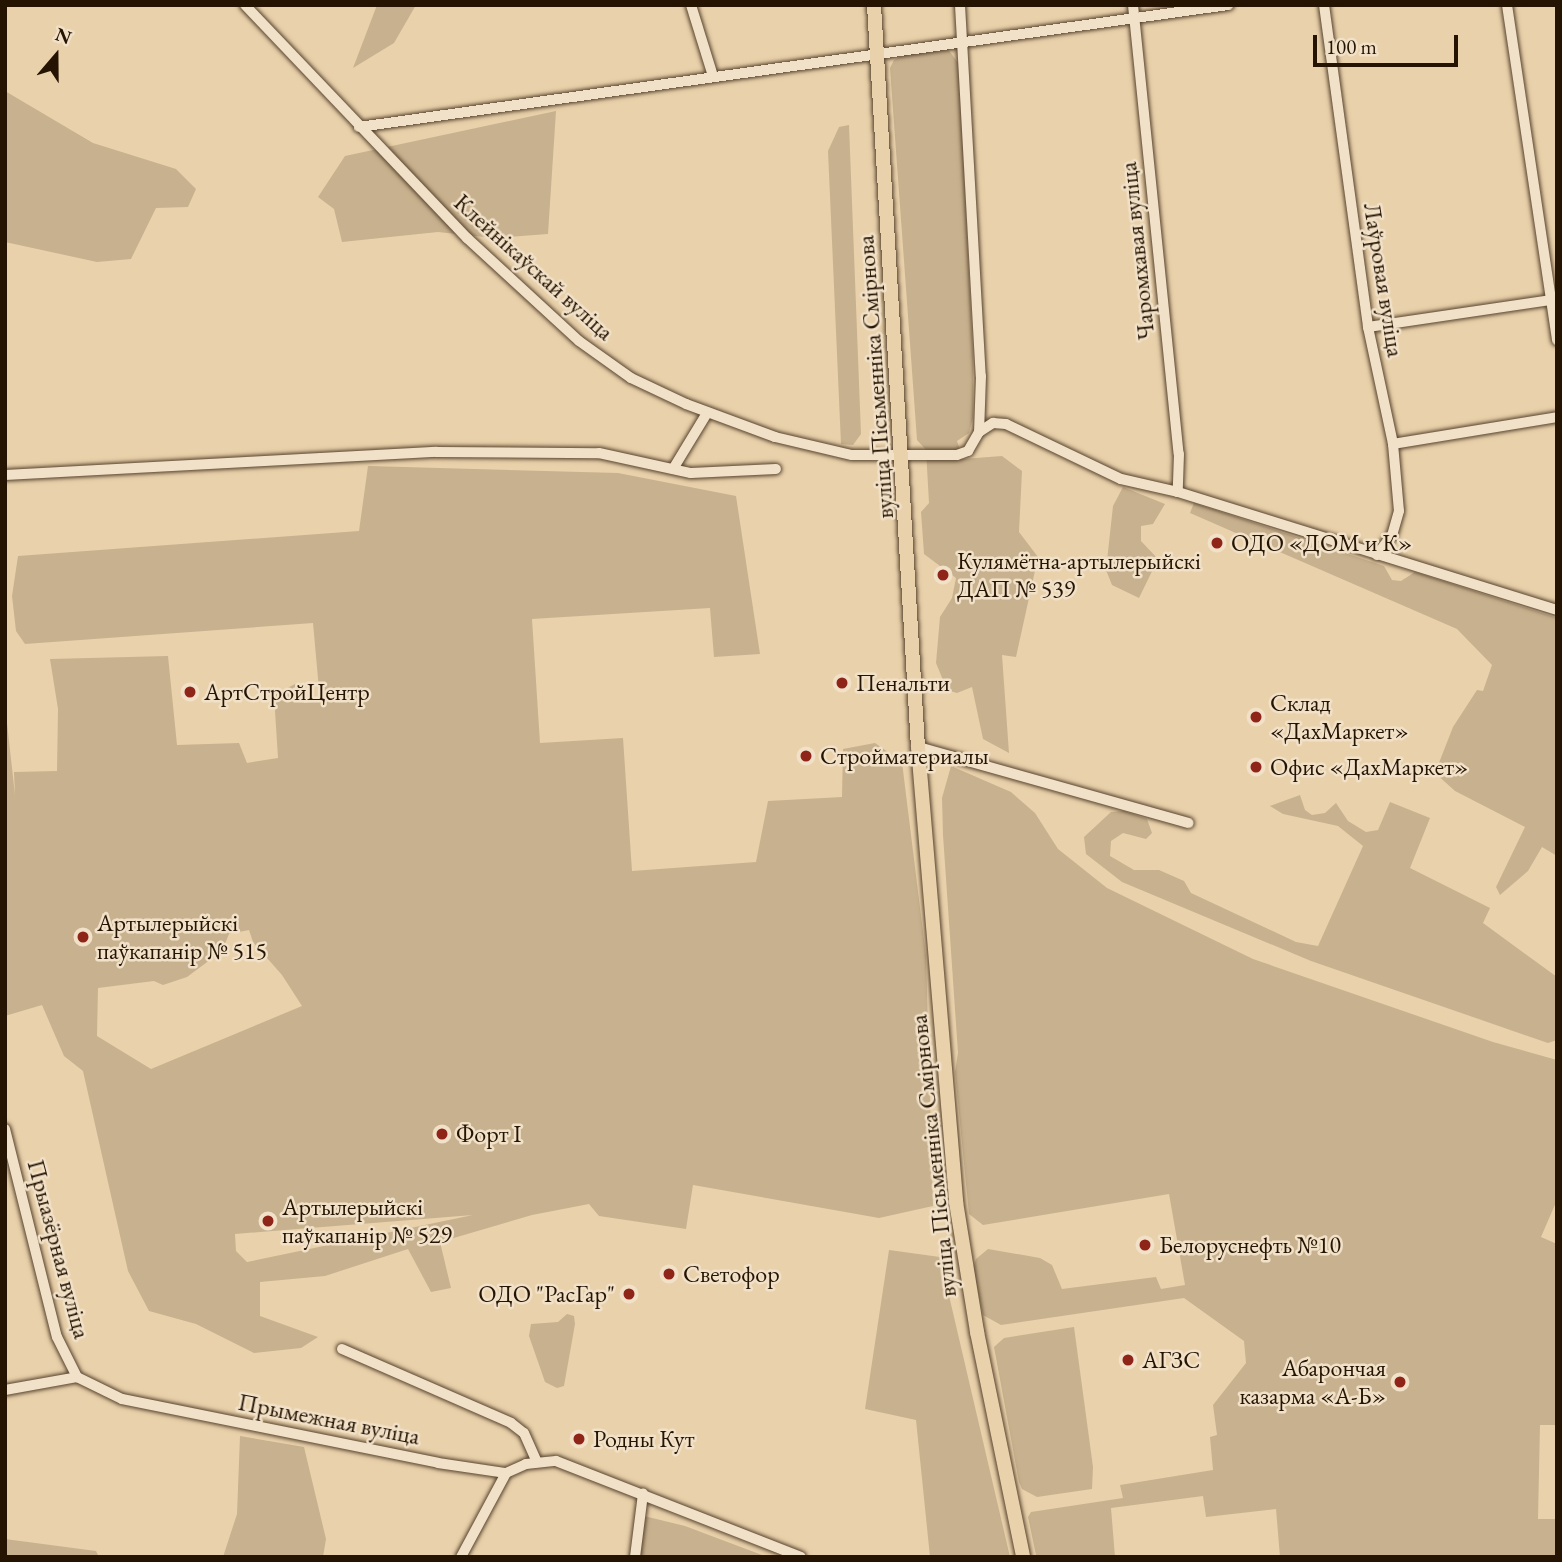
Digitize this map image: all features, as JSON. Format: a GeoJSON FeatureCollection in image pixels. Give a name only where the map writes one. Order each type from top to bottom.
{"type":"FeatureCollection","features":[{"type":"Feature","properties":{"kind":"main road","name":"вуліца Пісьменніка Смірнова"},"geometry":{"type":"LineString","coordinates":[[874,5],[904,458],[918,747],[960,1238],[1023,1557]]}},
{"type":"Feature","properties":{"kind":"street","name":"Клейнікаўскай вуліца"},"geometry":{"type":"LineString","coordinates":[[245,5],[467,238],[579,341],[631,378],[707,413],[832,453],[904,458],[957,456],[968,451],[979,432]]}},
{"type":"Feature","properties":{"kind":"street"},"geometry":{"type":"LineString","coordinates":[[691,5],[713,76]]}},
{"type":"Feature","properties":{"kind":"street"},"geometry":{"type":"LineString","coordinates":[[960,5],[981,376],[979,432]]}},
{"type":"Feature","properties":{"kind":"street","name":"Чаромхавая вуліца"},"geometry":{"type":"LineString","coordinates":[[1133,5],[1179,454],[1178,492]]}},
{"type":"Feature","properties":{"kind":"street"},"geometry":{"type":"LineString","coordinates":[[359,127],[877,52],[1228,5]]}},
{"type":"Feature","properties":{"kind":"street","name":"Лаўровая вуліца"},"geometry":{"type":"LineString","coordinates":[[1324,5],[1367,327],[1393,444],[1399,511],[1392,535],[1377,555]]}},
{"type":"Feature","properties":{"kind":"street"},"geometry":{"type":"LineString","coordinates":[[1507,5],[1554,299],[1557,340]]}},
{"type":"Feature","properties":{"kind":"street"},"geometry":{"type":"LineString","coordinates":[[1367,327],[1554,299]]}},
{"type":"Feature","properties":{"kind":"street"},"geometry":{"type":"LineString","coordinates":[[673,469],[707,413]]}},
{"type":"Feature","properties":{"kind":"street"},"geometry":{"type":"LineString","coordinates":[[1393,444],[1557,418]]}},
{"type":"Feature","properties":{"kind":"street"},"geometry":{"type":"LineString","coordinates":[[979,432],[993,423],[1006,424],[1121,479],[1178,492],[1557,610]]}},
{"type":"Feature","properties":{"kind":"street"},"geometry":{"type":"LineString","coordinates":[[5,475],[436,452],[599,453],[691,473],[776,469]]}},
{"type":"Feature","properties":{"kind":"street"},"geometry":{"type":"LineString","coordinates":[[918,747],[1189,823]]}},
{"type":"Feature","properties":{"kind":"street","name":"Прыазёрная вуліца"},"geometry":{"type":"LineString","coordinates":[[5,1129],[57,1336],[77,1377]]}},
{"type":"Feature","properties":{"kind":"street"},"geometry":{"type":"LineString","coordinates":[[342,1349],[511,1423],[524,1433],[537,1462]]}},
{"type":"Feature","properties":{"kind":"street"},"geometry":{"type":"LineString","coordinates":[[5,1390],[77,1377]]}},
{"type":"Feature","properties":{"kind":"street","name":"Прымежная вуліца"},"geometry":{"type":"LineString","coordinates":[[77,1377],[122,1399],[506,1473]]}},
{"type":"Feature","properties":{"kind":"street"},"geometry":{"type":"LineString","coordinates":[[461,1557],[506,1473],[537,1462],[556,1461],[801,1557]]}},
{"type":"Feature","properties":{"kind":"street"},"geometry":{"type":"LineString","coordinates":[[635,1557],[643,1494]]}},
{"type":"Feature","properties":{"kind":"shaded area"},"geometry":{"type":"Polygon","coordinates":[[[377,5],[416,5],[394,43],[353,68],[377,5]]]}},
{"type":"Feature","properties":{"kind":"shaded area"},"geometry":{"type":"Polygon","coordinates":[[[947,48],[959,64],[973,357],[973,418],[969,433],[957,441],[963,459],[1002,456],[1022,471],[1019,532],[1038,557],[1016,657],[1002,655],[1009,753],[983,739],[972,687],[957,693],[947,690],[936,663],[940,617],[952,598],[956,578],[924,554],[921,512],[929,503],[926,450],[917,440],[890,68],[894,60],[904,55],[947,48]]]}},
{"type":"Feature","properties":{"kind":"shaded area"},"geometry":{"type":"Polygon","coordinates":[[[5,91],[93,143],[176,169],[196,189],[188,207],[156,208],[131,259],[97,262],[5,242],[5,91]]]}},
{"type":"Feature","properties":{"kind":"shaded area"},"geometry":{"type":"Polygon","coordinates":[[[556,111],[548,234],[494,238],[438,232],[342,242],[334,209],[318,197],[345,156],[556,111]]]}},
{"type":"Feature","properties":{"kind":"shaded area"},"geometry":{"type":"Polygon","coordinates":[[[849,125],[861,434],[853,445],[841,444],[828,151],[839,127],[849,125]]]}},
{"type":"Feature","properties":{"kind":"shaded area"},"geometry":{"type":"Polygon","coordinates":[[[368,466],[618,473],[736,496],[760,654],[714,657],[710,608],[532,619],[540,743],[623,738],[632,871],[756,862],[768,801],[842,797],[843,749],[875,743],[902,762],[926,956],[933,1206],[879,1218],[693,1185],[686,1229],[599,1216],[589,1204],[532,1215],[440,1242],[451,1288],[431,1292],[408,1249],[325,1276],[260,1282],[260,1316],[318,1337],[301,1348],[254,1353],[196,1324],[149,1311],[128,1271],[83,1071],[64,1056],[42,1005],[5,1016],[5,705],[15,795],[14,772],[57,771],[58,709],[50,659],[168,656],[177,745],[239,743],[247,763],[278,758],[274,695],[295,684],[304,703],[320,701],[313,623],[25,644],[16,631],[12,596],[18,556],[359,531],[368,466]],[[249,930],[229,934],[222,951],[187,977],[163,985],[154,981],[98,988],[97,1036],[151,1069],[302,1006],[282,975],[253,942],[249,930]],[[473,1215],[235,1234],[236,1251],[247,1262],[473,1215]]]}},
{"type":"Feature","properties":{"kind":"shaded area"},"geometry":{"type":"Polygon","coordinates":[[[1123,487],[1165,504],[1153,524],[1141,526],[1141,541],[1158,559],[1139,598],[1112,585],[1106,570],[1113,506],[1123,487]]]}},
{"type":"Feature","properties":{"kind":"shaded area"},"geometry":{"type":"Polygon","coordinates":[[[1194,503],[1384,566],[1392,580],[1401,581],[1415,572],[1557,618],[1557,856],[1542,847],[1528,871],[1500,895],[1496,887],[1525,827],[1455,791],[1435,773],[1453,727],[1477,690],[1483,691],[1492,665],[1457,629],[1190,513],[1194,503]]]}},
{"type":"Feature","properties":{"kind":"shaded area"},"geometry":{"type":"Polygon","coordinates":[[[951,766],[1011,792],[1035,813],[1058,849],[1107,888],[1253,959],[1493,1042],[1557,1060],[1557,1200],[1541,1237],[1557,1244],[1557,1425],[1540,1425],[1538,1519],[1557,1519],[1557,1557],[1280,1557],[1276,1509],[1206,1517],[1203,1496],[1111,1508],[1115,1557],[1036,1555],[1028,1517],[1031,1512],[1123,1498],[1120,1485],[1213,1470],[1210,1437],[1217,1435],[1213,1405],[1246,1363],[1244,1341],[1184,1298],[1001,1325],[983,1315],[973,1269],[976,1259],[988,1249],[1040,1258],[1052,1265],[1062,1289],[1156,1277],[1161,1289],[1185,1285],[1169,1194],[983,1225],[969,1214],[955,1072],[958,1053],[943,835],[942,798],[951,766]]]}},
{"type":"Feature","properties":{"kind":"shaded area"},"geometry":{"type":"Polygon","coordinates":[[[1300,795],[1305,810],[1312,815],[1325,813],[1336,803],[1348,821],[1366,832],[1378,830],[1390,802],[1430,818],[1410,868],[1490,908],[1483,923],[1557,977],[1557,1040],[1548,1043],[1311,961],[1122,882],[1086,854],[1084,837],[1111,812],[1124,811],[1147,819],[1152,833],[1146,839],[1123,833],[1111,841],[1110,856],[1134,870],[1159,870],[1184,881],[1191,893],[1296,942],[1318,946],[1363,846],[1338,826],[1283,814],[1270,806],[1300,795]]]}},
{"type":"Feature","properties":{"kind":"shaded area"},"geometry":{"type":"Polygon","coordinates":[[[889,1250],[940,1257],[1010,1557],[930,1557],[916,1420],[865,1409],[889,1250]]]}},
{"type":"Feature","properties":{"kind":"shaded area"},"geometry":{"type":"Polygon","coordinates":[[[567,1314],[574,1316],[575,1324],[564,1386],[557,1388],[545,1382],[529,1336],[531,1324],[558,1322],[567,1314]]]}},
{"type":"Feature","properties":{"kind":"shaded area"},"geometry":{"type":"Polygon","coordinates":[[[1074,1327],[1093,1467],[1092,1489],[1037,1497],[1022,1489],[1019,1482],[994,1347],[1004,1338],[1074,1327]]]}},
{"type":"Feature","properties":{"kind":"shaded area"},"geometry":{"type":"Polygon","coordinates":[[[240,1436],[304,1447],[326,1539],[323,1557],[223,1557],[237,1514],[240,1436]]]}},
{"type":"Feature","properties":{"kind":"shaded area"},"geometry":{"type":"Polygon","coordinates":[[[644,1516],[685,1526],[767,1557],[639,1557],[644,1516]]]}},
{"type":"Feature","properties":{"kind":"shaded area"},"geometry":{"type":"Polygon","coordinates":[[[5,1539],[96,1551],[99,1557],[5,1557],[5,1539]]]}},
{"type":"Feature","properties":{"kind":"place","name":"ОДО «ДОМ и К»"},"geometry":{"type":"Point","coordinates":[1217,543]}},
{"type":"Feature","properties":{"kind":"place","name":"Кулямётна-артылерыйскі ДАП № 539"},"geometry":{"type":"Point","coordinates":[943,575]}},
{"type":"Feature","properties":{"kind":"place","name":"Пенальти"},"geometry":{"type":"Point","coordinates":[842,683]}},
{"type":"Feature","properties":{"kind":"place","name":"АртСтройЦентр"},"geometry":{"type":"Point","coordinates":[190,692]}},
{"type":"Feature","properties":{"kind":"place","name":"Склад «ДахМаркет»"},"geometry":{"type":"Point","coordinates":[1256,717]}},
{"type":"Feature","properties":{"kind":"place","name":"Стройматериалы"},"geometry":{"type":"Point","coordinates":[806,756]}},
{"type":"Feature","properties":{"kind":"place","name":"Офис «ДахМаркет»"},"geometry":{"type":"Point","coordinates":[1256,767]}},
{"type":"Feature","properties":{"kind":"place","name":"Артылерыйскі паўкапанір № 515"},"geometry":{"type":"Point","coordinates":[83,937]}},
{"type":"Feature","properties":{"kind":"place","name":"Форт I"},"geometry":{"type":"Point","coordinates":[442,1134]}},
{"type":"Feature","properties":{"kind":"place","name":"Артылерыйскі паўкапанір № 529"},"geometry":{"type":"Point","coordinates":[268,1221]}},
{"type":"Feature","properties":{"kind":"place","name":"Белоруснефть №10"},"geometry":{"type":"Point","coordinates":[1145,1245]}},
{"type":"Feature","properties":{"kind":"place","name":"Светофор"},"geometry":{"type":"Point","coordinates":[669,1274]}},
{"type":"Feature","properties":{"kind":"place","name":"ОДО \"РасГар\""},"geometry":{"type":"Point","coordinates":[629,1294]}},
{"type":"Feature","properties":{"kind":"place","name":"АГЗС"},"geometry":{"type":"Point","coordinates":[1128,1360]}},
{"type":"Feature","properties":{"kind":"place","name":"Абарончая казарма «А-Б»"},"geometry":{"type":"Point","coordinates":[1400,1382]}},
{"type":"Feature","properties":{"kind":"place","name":"Родны Кут"},"geometry":{"type":"Point","coordinates":[579,1439]}}]}
